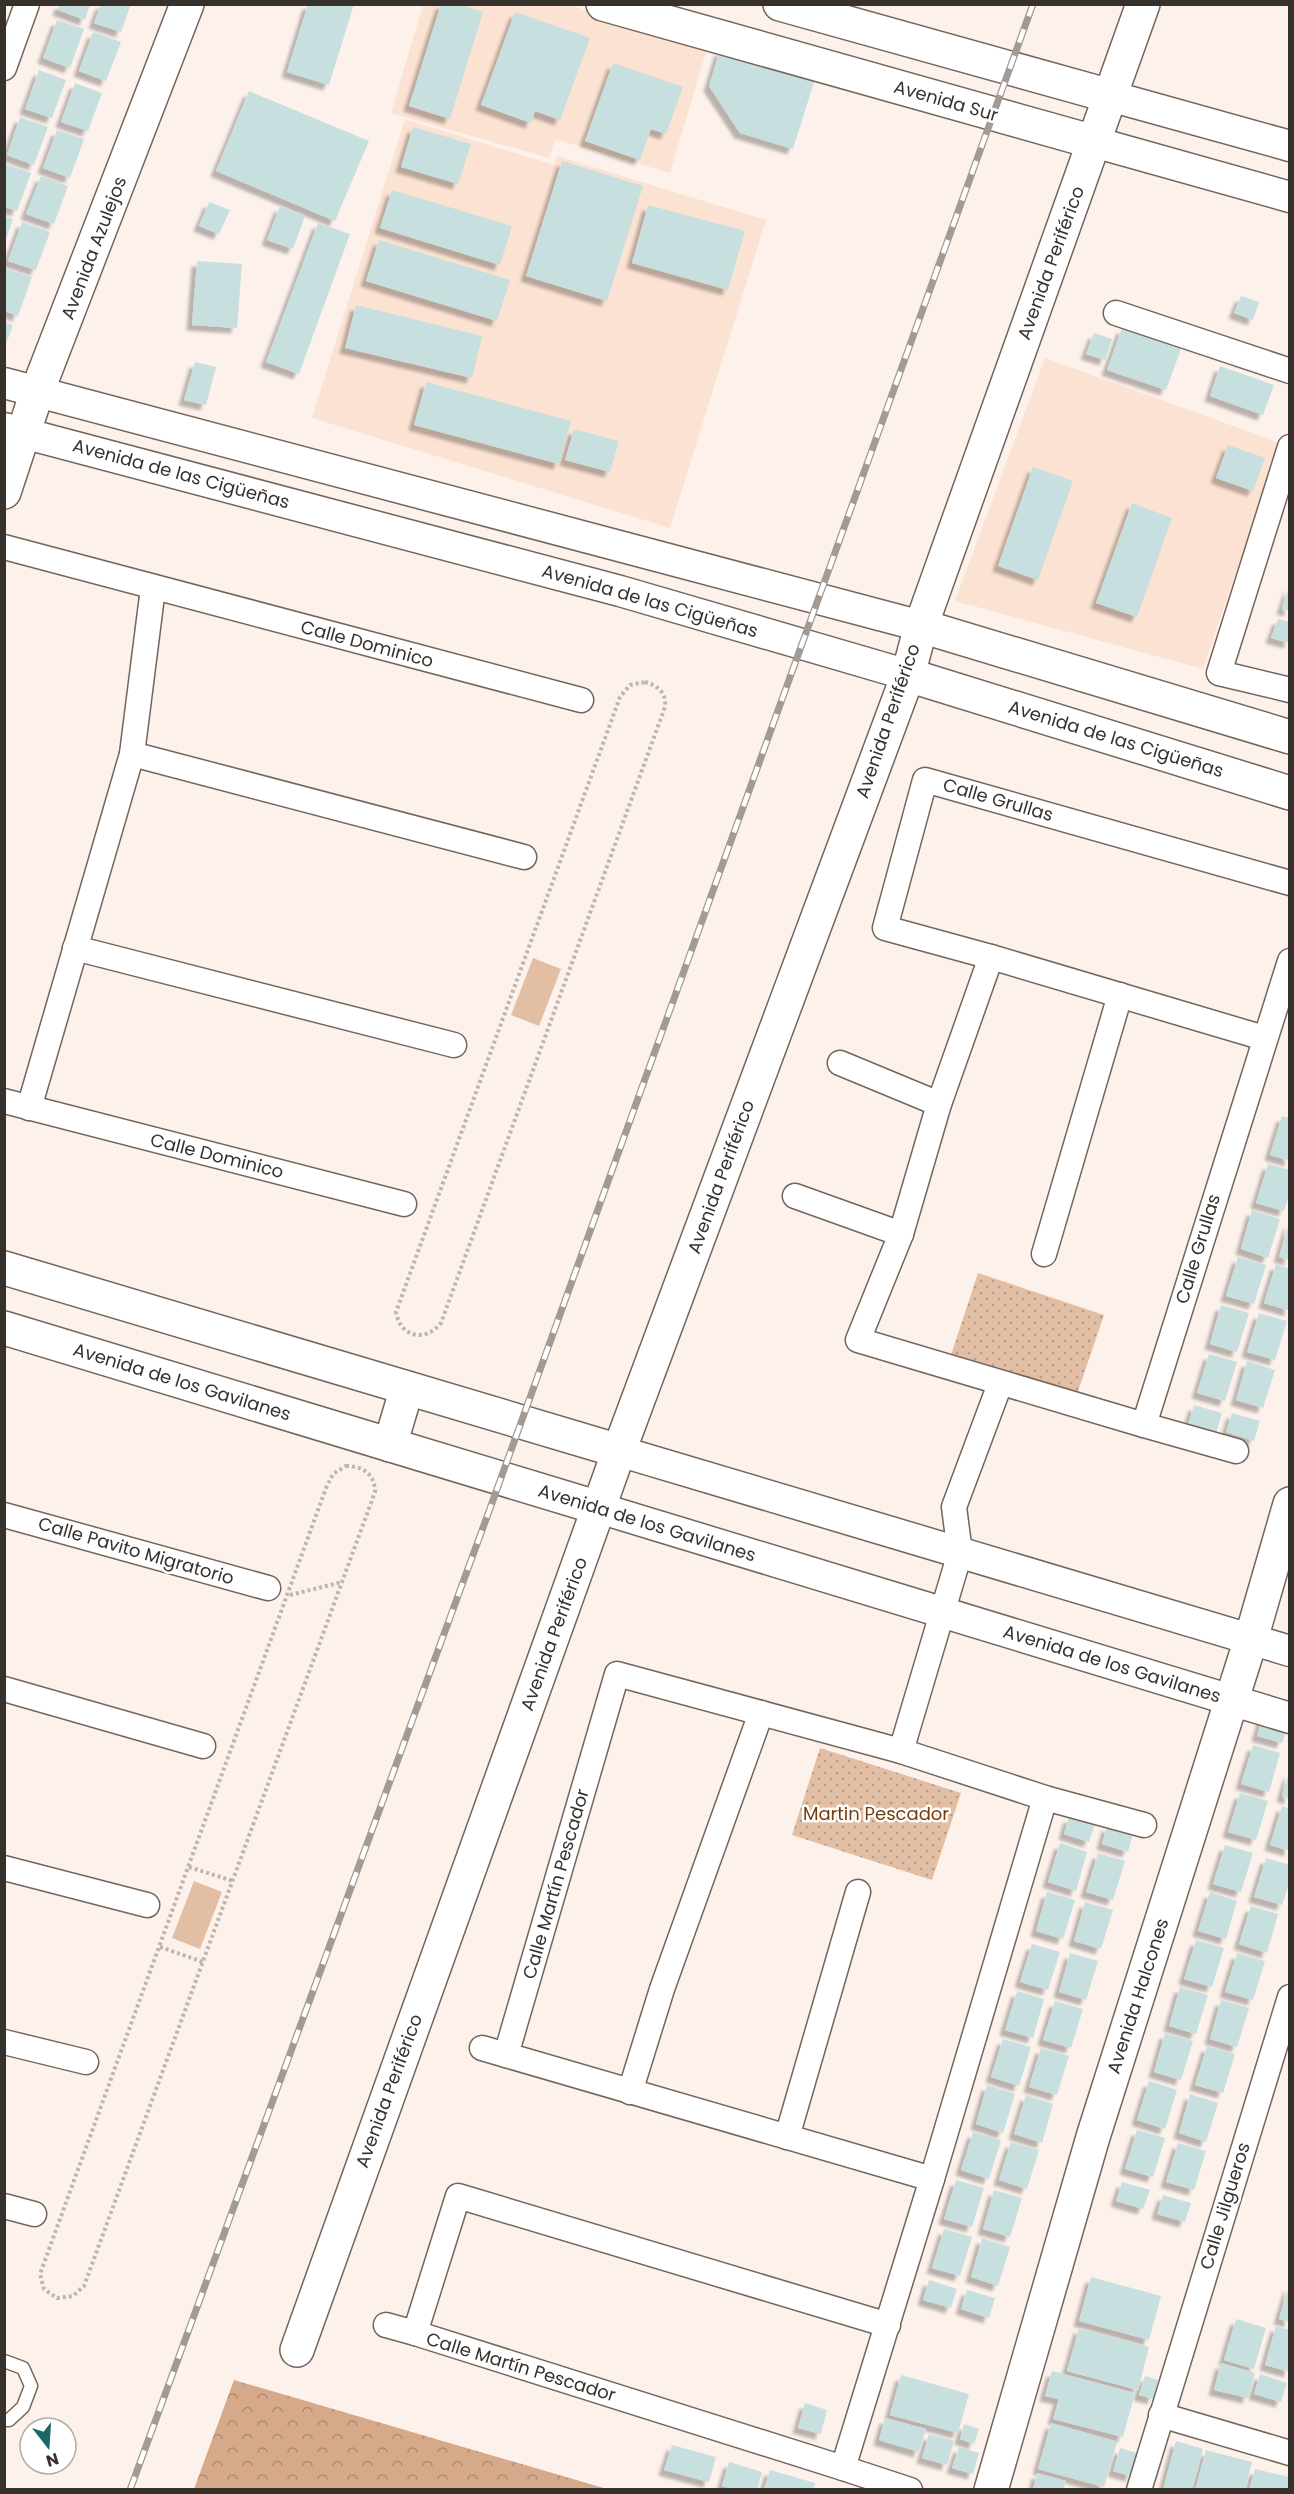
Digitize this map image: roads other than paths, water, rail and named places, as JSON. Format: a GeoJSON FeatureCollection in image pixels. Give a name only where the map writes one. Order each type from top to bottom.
{"type":"FeatureCollection","features":[{"type":"Feature","properties":{"kind":"main road","name":"Avenida Azulejos"},"geometry":{"type":"LineString","coordinates":[[4,492],[13,430],[37,392],[187,4]]}},
{"type":"Feature","properties":{"kind":"main road","name":"Avenida Sur"},"geometry":{"type":"LineString","coordinates":[[603,4],[1094,142]]}},
{"type":"Feature","properties":{"kind":"main road"},"geometry":{"type":"LineString","coordinates":[[780,4],[1110,96]]}},
{"type":"Feature","properties":{"kind":"main road","name":"Avenida Periférico"},"geometry":{"type":"LineString","coordinates":[[297,2349],[619,1451],[908,675],[921,626],[1143,4]]}},
{"type":"Feature","properties":{"kind":"main road"},"geometry":{"type":"LineString","coordinates":[[809,62],[824,16]]}},
{"type":"Feature","properties":{"kind":"main road"},"geometry":{"type":"LineString","coordinates":[[921,626],[1290,737]]}},
{"type":"Feature","properties":{"kind":"main road","name":"Avenida de las Cigüeñas"},"geometry":{"type":"LineString","coordinates":[[908,675],[1290,793]]}},
{"type":"Feature","properties":{"kind":"main road"},"geometry":{"type":"LineString","coordinates":[[4,1268],[619,1451]]}},
{"type":"Feature","properties":{"kind":"main road","name":"Avenida de los Gavilanes"},"geometry":{"type":"LineString","coordinates":[[4,1328],[599,1508]]}},
{"type":"Feature","properties":{"kind":"main road"},"geometry":{"type":"LineString","coordinates":[[390,1445],[407,1388]]}},
{"type":"Feature","properties":{"kind":"main road","name":"Avenida Halcones"},"geometry":{"type":"LineString","coordinates":[[991,2490],[1093,2137],[1251,1640],[1290,1504]]}},
{"type":"Feature","properties":{"kind":"street"},"geometry":{"type":"LineString","coordinates":[[4,68],[27,4]]}},
{"type":"Feature","properties":{"kind":"street"},"geometry":{"type":"LineString","coordinates":[[1110,96],[1290,146]]}},
{"type":"Feature","properties":{"kind":"street","name":"Avenida Sur"},"geometry":{"type":"LineString","coordinates":[[1094,142],[1290,197]]}},
{"type":"Feature","properties":{"kind":"street"},"geometry":{"type":"LineString","coordinates":[[1116,313],[1290,371]]}},
{"type":"Feature","properties":{"kind":"street"},"geometry":{"type":"LineString","coordinates":[[4,383],[921,626]]}},
{"type":"Feature","properties":{"kind":"street","name":"Avenida de las Cigüeñas"},"geometry":{"type":"LineString","coordinates":[[13,430],[620,591],[908,675]]}},
{"type":"Feature","properties":{"kind":"street"},"geometry":{"type":"LineString","coordinates":[[1290,447],[1219,673],[1290,690]]}},
{"type":"Feature","properties":{"kind":"street","name":"Calle Dominico"},"geometry":{"type":"LineString","coordinates":[[4,547],[581,700]]}},
{"type":"Feature","properties":{"kind":"street"},"geometry":{"type":"LineString","coordinates":[[29,1108],[132,754],[153,588]]}},
{"type":"Feature","properties":{"kind":"street"},"geometry":{"type":"LineString","coordinates":[[132,754],[524,857]]}},
{"type":"Feature","properties":{"kind":"street","name":"Calle Grullas"},"geometry":{"type":"LineString","coordinates":[[1263,1038],[885,928],[925,780],[1290,883]]}},
{"type":"Feature","properties":{"kind":"street"},"geometry":{"type":"LineString","coordinates":[[75,948],[454,1045]]}},
{"type":"Feature","properties":{"kind":"street"},"geometry":{"type":"LineString","coordinates":[[991,957],[939,1104],[902,1234],[858,1340],[1000,1384],[1236,1451]]}},
{"type":"Feature","properties":{"kind":"street","name":"Calle Grullas"},"geometry":{"type":"LineString","coordinates":[[1144,1425],[1263,1038],[1290,961]]}},
{"type":"Feature","properties":{"kind":"street"},"geometry":{"type":"LineString","coordinates":[[1044,1254],[1120,995]]}},
{"type":"Feature","properties":{"kind":"street"},"geometry":{"type":"LineString","coordinates":[[840,1063],[939,1104]]}},
{"type":"Feature","properties":{"kind":"street","name":"Calle Dominico"},"geometry":{"type":"LineString","coordinates":[[4,1101],[404,1204]]}},
{"type":"Feature","properties":{"kind":"street"},"geometry":{"type":"LineString","coordinates":[[795,1196],[902,1234]]}},
{"type":"Feature","properties":{"kind":"street"},"geometry":{"type":"LineString","coordinates":[[901,1751],[960,1553],[954,1507],[1000,1384]]}},
{"type":"Feature","properties":{"kind":"street"},"geometry":{"type":"LineString","coordinates":[[619,1451],[1290,1651]]}},
{"type":"Feature","properties":{"kind":"street","name":"Avenida de los Gavilanes"},"geometry":{"type":"LineString","coordinates":[[599,1508],[1290,1718]]}},
{"type":"Feature","properties":{"kind":"street","name":"Calle Pavito Migratorio"},"geometry":{"type":"LineString","coordinates":[[4,1515],[278,1592]]}},
{"type":"Feature","properties":{"kind":"street","name":"Calle Martín Pescador"},"geometry":{"type":"LineString","coordinates":[[506,2055],[617,1674],[901,1751],[1045,1798],[1144,1825]]}},
{"type":"Feature","properties":{"kind":"street"},"geometry":{"type":"LineString","coordinates":[[4,1689],[203,1746]]}},
{"type":"Feature","properties":{"kind":"street"},"geometry":{"type":"LineString","coordinates":[[630,2092],[662,1989],[760,1713]]}},
{"type":"Feature","properties":{"kind":"street"},"geometry":{"type":"LineString","coordinates":[[843,2468],[888,2325],[1045,1798]]}},
{"type":"Feature","properties":{"kind":"street"},"geometry":{"type":"LineString","coordinates":[[4,1868],[147,1905]]}},
{"type":"Feature","properties":{"kind":"street"},"geometry":{"type":"LineString","coordinates":[[787,2137],[858,1892]]}},
{"type":"Feature","properties":{"kind":"street","name":"Calle Jilgueros"},"geometry":{"type":"LineString","coordinates":[[1139,2490],[1290,1997]]}},
{"type":"Feature","properties":{"kind":"street"},"geometry":{"type":"LineString","coordinates":[[4,2042],[86,2062]]}},
{"type":"Feature","properties":{"kind":"street"},"geometry":{"type":"LineString","coordinates":[[482,2048],[932,2179]]}},
{"type":"Feature","properties":{"kind":"street","name":"Calle Martín Pescador"},"geometry":{"type":"LineString","coordinates":[[888,2325],[458,2196],[415,2333],[910,2490]]}},
{"type":"Feature","properties":{"kind":"street"},"geometry":{"type":"LineString","coordinates":[[4,2206],[34,2214]]}},
{"type":"Feature","properties":{"kind":"street"},"geometry":{"type":"LineString","coordinates":[[386,2325],[415,2333]]}},
{"type":"Feature","properties":{"kind":"street"},"geometry":{"type":"LineString","coordinates":[[1161,2415],[1290,2453]]}},
{"type":"Feature","properties":{"kind":"lane"},"geometry":{"type":"LineString","coordinates":[[4,2361],[23,2368],[31,2386],[23,2407],[9,2420],[4,2420]]}},
{"type":"Feature","properties":{"kind":"railway"},"geometry":{"type":"LineString","coordinates":[[130,2490],[488,1514],[1033,4]]}},
{"type":"Feature","properties":{"kind":"park label","name":"Martin Pescador"},"geometry":{"type":"Point","coordinates":[876,1814]}}]}
